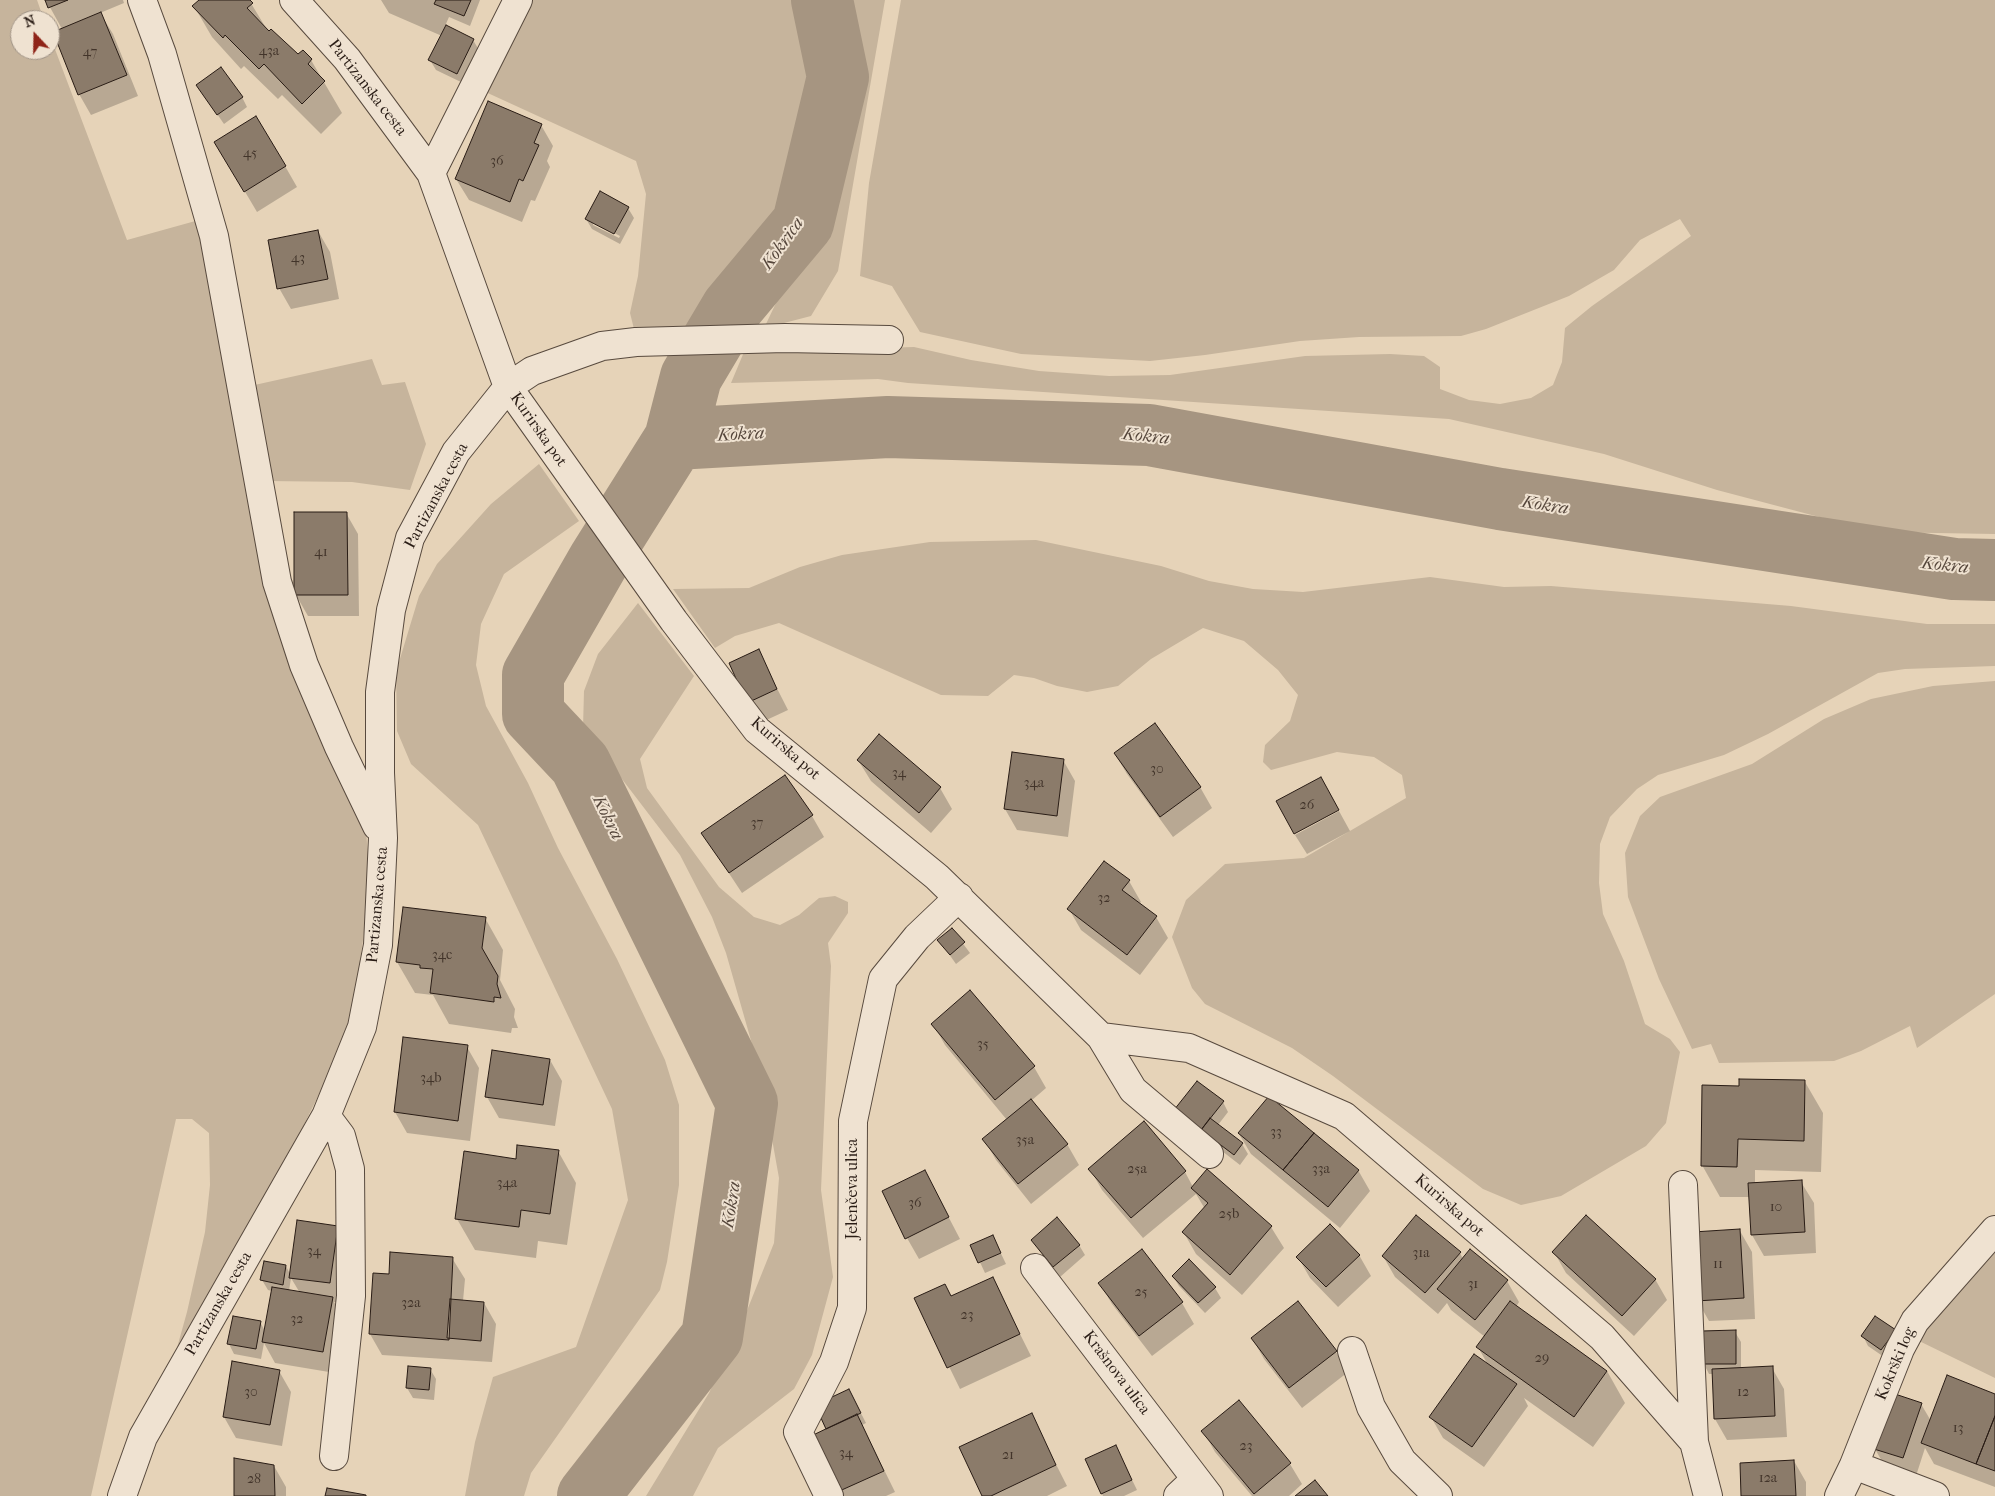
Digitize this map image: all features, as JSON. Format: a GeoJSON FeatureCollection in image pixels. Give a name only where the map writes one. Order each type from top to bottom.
{"type":"FeatureCollection","features":[{"type":"Feature","properties":{"kind":"street"},"geometry":{"type":"LineString","coordinates":[[142,0],[162,54],[214,236],[277,582],[304,665],[339,747],[383,838]]}},
{"type":"Feature","properties":{"kind":"street","name":"Partizanska cesta"},"geometry":{"type":"LineString","coordinates":[[122,1496],[144,1437],[326,1116],[362,1027],[378,946],[383,838],[380,772],[380,692],[393,601],[410,538],[456,452],[508,387],[431,173],[347,58],[294,0]]}},
{"type":"Feature","properties":{"kind":"street"},"geometry":{"type":"LineString","coordinates":[[431,173],[518,0]]}},
{"type":"Feature","properties":{"kind":"street"},"geometry":{"type":"LineString","coordinates":[[508,387],[532,371],[602,346],[636,342],[785,338],[889,340]]}},
{"type":"Feature","properties":{"kind":"street","name":"Kurirska pot"},"geometry":{"type":"LineString","coordinates":[[508,387],[674,621],[757,730],[850,804],[959,897],[1101,1037],[1133,1090],[1209,1154]]}},
{"type":"Feature","properties":{"kind":"street","name":"Jelenčeva ulica"},"geometry":{"type":"LineString","coordinates":[[829,1496],[798,1432],[834,1362],[852,1308],[853,1121],[883,979],[917,937],[959,897]]}},
{"type":"Feature","properties":{"kind":"street","name":"Kurirska pot"},"geometry":{"type":"LineString","coordinates":[[1101,1037],[1189,1048],[1344,1116],[1602,1337],[1694,1442],[1708,1496]]}},
{"type":"Feature","properties":{"kind":"street"},"geometry":{"type":"LineString","coordinates":[[326,1116],[341,1136],[350,1169],[351,1296],[334,1456]]}},
{"type":"Feature","properties":{"kind":"street"},"geometry":{"type":"LineString","coordinates":[[1683,1185],[1694,1442]]}},
{"type":"Feature","properties":{"kind":"street","name":"Kokrški log"},"geometry":{"type":"LineString","coordinates":[[1838,1496],[1854,1465],[1900,1349],[1914,1321],[1995,1230]]}},
{"type":"Feature","properties":{"kind":"street","name":"Krašnova ulica"},"geometry":{"type":"LineString","coordinates":[[1035,1268],[1195,1490]]}},
{"type":"Feature","properties":{"kind":"street"},"geometry":{"type":"LineString","coordinates":[[1352,1351],[1371,1407],[1402,1461],[1438,1496]]}},
{"type":"Feature","properties":{"kind":"street"},"geometry":{"type":"LineString","coordinates":[[1854,1465],[1934,1496]]}},
{"type":"Feature","properties":{"kind":"shaded area"},"geometry":{"type":"Polygon","coordinates":[[[0,0],[37,0],[40,10],[10,10],[10,60],[59,60],[127,240],[199,220],[238,421],[366,828],[368,902],[357,985],[346,1032],[324,1084],[292,1149],[175,1355],[205,1232],[210,1185],[209,1133],[192,1119],[176,1119],[91,1496],[0,1496],[0,0]]]}},
{"type":"Feature","properties":{"kind":"shaded area"},"geometry":{"type":"Polygon","coordinates":[[[526,0],[813,0],[824,65],[810,149],[789,227],[770,268],[739,325],[634,329],[630,313],[638,276],[646,194],[636,161],[479,89],[526,0]]]}},
{"type":"Feature","properties":{"kind":"shaded area"},"geometry":{"type":"Polygon","coordinates":[[[834,0],[885,0],[838,271],[811,316],[784,323],[766,324],[813,225],[842,140],[849,80],[834,0]]]}},
{"type":"Feature","properties":{"kind":"shaded area"},"geometry":{"type":"Polygon","coordinates":[[[901,0],[1995,0],[1995,534],[1876,532],[1717,490],[1604,454],[1449,419],[908,383],[878,379],[731,383],[744,352],[914,347],[971,360],[1039,371],[1109,376],[1170,375],[1305,356],[1390,354],[1424,356],[1440,367],[1440,389],[1469,400],[1500,404],[1531,398],[1553,385],[1562,362],[1565,328],[1592,306],[1691,236],[1680,219],[1640,240],[1614,270],[1569,296],[1486,329],[1461,336],[1359,337],[1300,341],[1150,361],[1021,354],[920,332],[892,286],[860,276],[869,183],[901,0]]]}},
{"type":"Feature","properties":{"kind":"shaded area"},"geometry":{"type":"Polygon","coordinates":[[[372,359],[382,385],[405,382],[426,444],[410,490],[352,482],[266,481],[250,386],[372,359]]]}},
{"type":"Feature","properties":{"kind":"shaded area"},"geometry":{"type":"Polygon","coordinates":[[[539,464],[579,521],[504,574],[481,624],[476,665],[486,706],[528,783],[558,848],[617,959],[665,1060],[679,1105],[679,1185],[667,1262],[660,1290],[531,1473],[524,1496],[465,1496],[475,1442],[493,1377],[576,1347],[628,1200],[612,1109],[478,825],[411,764],[397,731],[396,672],[419,596],[437,564],[491,504],[539,464]]]}},
{"type":"Feature","properties":{"kind":"shaded area"},"geometry":{"type":"Polygon","coordinates":[[[1036,540],[1161,566],[1209,581],[1253,589],[1303,592],[1430,577],[1504,587],[1551,586],[1791,606],[1927,624],[1995,624],[1995,666],[1905,669],[1878,673],[1768,734],[1724,755],[1658,775],[1637,789],[1610,817],[1600,844],[1599,883],[1603,914],[1624,961],[1645,1024],[1670,1039],[1680,1052],[1666,1123],[1646,1146],[1561,1196],[1521,1205],[1483,1189],[1333,1076],[1292,1048],[1205,1004],[1192,988],[1172,937],[1186,900],[1225,864],[1304,858],[1406,798],[1402,775],[1374,757],[1337,752],[1271,770],[1263,762],[1265,745],[1290,721],[1298,695],[1278,670],[1244,641],[1203,628],[1151,659],[1118,686],[1087,692],[1057,686],[1034,678],[1014,675],[988,696],[941,695],[779,623],[735,636],[715,648],[673,589],[749,588],[800,567],[842,555],[930,542],[1036,540]]]}},
{"type":"Feature","properties":{"kind":"shaded area"},"geometry":{"type":"Polygon","coordinates":[[[638,603],[694,676],[640,759],[647,788],[719,887],[754,917],[780,925],[799,915],[819,898],[835,896],[848,902],[848,913],[828,943],[831,966],[821,1190],[833,1277],[812,1355],[794,1389],[718,1448],[693,1496],[646,1496],[709,1393],[746,1313],[774,1243],[779,1178],[760,1072],[726,953],[712,917],[680,855],[583,728],[584,691],[598,654],[638,603]]]}},
{"type":"Feature","properties":{"kind":"shaded area"},"geometry":{"type":"Polygon","coordinates":[[[1995,681],[1995,994],[1917,1048],[1910,1026],[1861,1051],[1834,1061],[1719,1063],[1711,1044],[1692,1049],[1659,979],[1628,897],[1625,853],[1640,816],[1660,797],[1752,764],[1824,719],[1871,699],[1933,686],[1995,681]]]}},
{"type":"Feature","properties":{"kind":"shaded area"},"geometry":{"type":"Polygon","coordinates":[[[1995,1248],[1995,1378],[1913,1338],[1995,1248]]]}},
{"type":"Feature","properties":{"kind":"building"},"geometry":{"type":"Polygon","coordinates":[[[45,0],[68,0],[48,8],[45,0]]]}},
{"type":"Feature","properties":{"kind":"building"},"geometry":{"type":"Polygon","coordinates":[[[199,0],[250,0],[253,3],[247,8],[269,31],[271,29],[298,54],[303,50],[312,59],[308,64],[325,81],[302,104],[264,64],[259,69],[225,35],[223,38],[192,6],[199,0]]]}},
{"type":"Feature","properties":{"kind":"building"},"geometry":{"type":"Polygon","coordinates":[[[436,0],[471,0],[464,16],[434,4],[436,0]]]}},
{"type":"Feature","properties":{"kind":"building"},"geometry":{"type":"Polygon","coordinates":[[[101,12],[127,75],[78,95],[60,50],[60,29],[101,12]]]}},
{"type":"Feature","properties":{"kind":"building"},"geometry":{"type":"Polygon","coordinates":[[[446,25],[474,39],[457,74],[428,60],[446,25]]]}},
{"type":"Feature","properties":{"kind":"building"},"geometry":{"type":"Polygon","coordinates":[[[221,67],[243,97],[217,115],[196,85],[221,67]]]}},
{"type":"Feature","properties":{"kind":"building"},"geometry":{"type":"Polygon","coordinates":[[[488,101],[542,124],[534,143],[539,145],[523,181],[519,179],[510,202],[455,179],[488,101]]]}},
{"type":"Feature","properties":{"kind":"building"},"geometry":{"type":"Polygon","coordinates":[[[256,116],[286,166],[244,192],[214,142],[256,116]]]}},
{"type":"Feature","properties":{"kind":"building"},"geometry":{"type":"Polygon","coordinates":[[[600,191],[629,207],[614,234],[585,219],[600,191]]]}},
{"type":"Feature","properties":{"kind":"building"},"geometry":{"type":"Polygon","coordinates":[[[318,230],[328,279],[277,289],[268,240],[318,230]]]}},
{"type":"Feature","properties":{"kind":"building"},"geometry":{"type":"Polygon","coordinates":[[[294,512],[347,512],[348,595],[294,595],[294,512]]]}},
{"type":"Feature","properties":{"kind":"building"},"geometry":{"type":"Polygon","coordinates":[[[759,649],[777,689],[747,703],[729,663],[759,649]]]}},
{"type":"Feature","properties":{"kind":"building"},"geometry":{"type":"Polygon","coordinates":[[[1155,723],[1201,787],[1160,817],[1114,753],[1155,723]]]}},
{"type":"Feature","properties":{"kind":"building"},"geometry":{"type":"Polygon","coordinates":[[[879,734],[941,787],[919,813],[857,760],[879,734]]]}},
{"type":"Feature","properties":{"kind":"building"},"geometry":{"type":"Polygon","coordinates":[[[1012,752],[1064,759],[1057,816],[1004,809],[1012,752]]]}},
{"type":"Feature","properties":{"kind":"building"},"geometry":{"type":"Polygon","coordinates":[[[785,775],[813,815],[729,873],[701,833],[785,775]]]}},
{"type":"Feature","properties":{"kind":"building"},"geometry":{"type":"Polygon","coordinates":[[[1321,777],[1339,810],[1294,834],[1276,801],[1321,777]]]}},
{"type":"Feature","properties":{"kind":"building"},"geometry":{"type":"Polygon","coordinates":[[[1104,861],[1130,880],[1122,890],[1157,916],[1127,955],[1067,909],[1104,861]]]}},
{"type":"Feature","properties":{"kind":"building"},"geometry":{"type":"Polygon","coordinates":[[[403,907],[486,917],[482,948],[498,976],[497,984],[501,998],[494,997],[494,1002],[430,993],[433,969],[420,968],[420,965],[396,962],[403,907]]]}},
{"type":"Feature","properties":{"kind":"building"},"geometry":{"type":"Polygon","coordinates":[[[952,928],[965,942],[950,955],[937,940],[952,928]]]}},
{"type":"Feature","properties":{"kind":"building"},"geometry":{"type":"Polygon","coordinates":[[[970,990],[1035,1066],[995,1100],[931,1024],[970,990]]]}},
{"type":"Feature","properties":{"kind":"building"},"geometry":{"type":"Polygon","coordinates":[[[403,1037],[468,1045],[458,1121],[394,1112],[403,1037]]]}},
{"type":"Feature","properties":{"kind":"building"},"geometry":{"type":"Polygon","coordinates":[[[492,1050],[550,1059],[543,1105],[485,1097],[492,1050]]]}},
{"type":"Feature","properties":{"kind":"building"},"geometry":{"type":"Polygon","coordinates":[[[1739,1079],[1805,1080],[1804,1141],[1738,1139],[1737,1167],[1701,1166],[1702,1085],[1739,1086],[1739,1079]]]}},
{"type":"Feature","properties":{"kind":"building"},"geometry":{"type":"Polygon","coordinates":[[[1197,1081],[1224,1101],[1201,1130],[1174,1110],[1197,1081]]]}},
{"type":"Feature","properties":{"kind":"building"},"geometry":{"type":"Polygon","coordinates":[[[1269,1096],[1314,1133],[1283,1170],[1238,1133],[1269,1096]]]}},
{"type":"Feature","properties":{"kind":"building"},"geometry":{"type":"Polygon","coordinates":[[[1031,1099],[1068,1144],[1018,1184],[982,1139],[1031,1099]]]}},
{"type":"Feature","properties":{"kind":"building"},"geometry":{"type":"Polygon","coordinates":[[[1210,1118],[1243,1143],[1234,1155],[1201,1130],[1210,1118]]]}},
{"type":"Feature","properties":{"kind":"building"},"geometry":{"type":"Polygon","coordinates":[[[1144,1121],[1186,1171],[1131,1218],[1088,1169],[1144,1121]]]}},
{"type":"Feature","properties":{"kind":"building"},"geometry":{"type":"Polygon","coordinates":[[[1314,1133],[1359,1170],[1328,1207],[1283,1170],[1314,1133]]]}},
{"type":"Feature","properties":{"kind":"building"},"geometry":{"type":"Polygon","coordinates":[[[517,1145],[559,1150],[550,1214],[521,1210],[519,1227],[455,1219],[464,1151],[516,1159],[517,1145]]]}},
{"type":"Feature","properties":{"kind":"building"},"geometry":{"type":"Polygon","coordinates":[[[1207,1169],[1272,1226],[1230,1275],[1182,1232],[1208,1203],[1191,1188],[1207,1169]]]}},
{"type":"Feature","properties":{"kind":"building"},"geometry":{"type":"Polygon","coordinates":[[[925,1170],[949,1217],[905,1239],[882,1191],[925,1170]]]}},
{"type":"Feature","properties":{"kind":"building"},"geometry":{"type":"Polygon","coordinates":[[[1802,1180],[1805,1232],[1751,1235],[1748,1183],[1802,1180]]]}},
{"type":"Feature","properties":{"kind":"building"},"geometry":{"type":"Polygon","coordinates":[[[1416,1215],[1461,1252],[1425,1293],[1382,1256],[1416,1215]]]}},
{"type":"Feature","properties":{"kind":"building"},"geometry":{"type":"Polygon","coordinates":[[[1586,1215],[1656,1279],[1622,1316],[1552,1252],[1586,1215]]]}},
{"type":"Feature","properties":{"kind":"building"},"geometry":{"type":"Polygon","coordinates":[[[1057,1217],[1080,1245],[1053,1267],[1031,1240],[1057,1217]]]}},
{"type":"Feature","properties":{"kind":"building"},"geometry":{"type":"Polygon","coordinates":[[[297,1220],[338,1226],[330,1283],[289,1278],[297,1220]]]}},
{"type":"Feature","properties":{"kind":"building"},"geometry":{"type":"Polygon","coordinates":[[[1330,1224],[1360,1255],[1326,1287],[1296,1257],[1330,1224]]]}},
{"type":"Feature","properties":{"kind":"building"},"geometry":{"type":"Polygon","coordinates":[[[1740,1229],[1744,1298],[1696,1301],[1693,1232],[1740,1229]]]}},
{"type":"Feature","properties":{"kind":"building"},"geometry":{"type":"Polygon","coordinates":[[[993,1235],[1001,1253],[978,1263],[970,1245],[993,1235]]]}},
{"type":"Feature","properties":{"kind":"building"},"geometry":{"type":"Polygon","coordinates":[[[1142,1249],[1183,1302],[1139,1336],[1098,1283],[1142,1249]]]}},
{"type":"Feature","properties":{"kind":"building"},"geometry":{"type":"Polygon","coordinates":[[[1470,1249],[1508,1280],[1475,1320],[1437,1289],[1470,1249]]]}},
{"type":"Feature","properties":{"kind":"building"},"geometry":{"type":"Polygon","coordinates":[[[390,1252],[453,1257],[449,1340],[369,1334],[373,1273],[389,1274],[390,1252]]]}},
{"type":"Feature","properties":{"kind":"building"},"geometry":{"type":"Polygon","coordinates":[[[1189,1259],[1216,1287],[1198,1303],[1172,1276],[1189,1259]]]}},
{"type":"Feature","properties":{"kind":"building"},"geometry":{"type":"Polygon","coordinates":[[[264,1261],[286,1265],[283,1285],[260,1280],[264,1261]]]}},
{"type":"Feature","properties":{"kind":"building"},"geometry":{"type":"Polygon","coordinates":[[[993,1277],[1020,1334],[947,1368],[914,1298],[945,1284],[951,1296],[993,1277]]]}},
{"type":"Feature","properties":{"kind":"building"},"geometry":{"type":"Polygon","coordinates":[[[272,1287],[333,1297],[323,1352],[262,1342],[272,1287]]]}},
{"type":"Feature","properties":{"kind":"building"},"geometry":{"type":"Polygon","coordinates":[[[450,1299],[484,1302],[481,1341],[447,1338],[450,1299]]]}},
{"type":"Feature","properties":{"kind":"building"},"geometry":{"type":"Polygon","coordinates":[[[1298,1301],[1337,1351],[1289,1388],[1251,1338],[1298,1301]]]}},
{"type":"Feature","properties":{"kind":"building"},"geometry":{"type":"Polygon","coordinates":[[[1510,1301],[1607,1371],[1574,1417],[1476,1347],[1510,1301]]]}},
{"type":"Feature","properties":{"kind":"building"},"geometry":{"type":"Polygon","coordinates":[[[233,1316],[261,1321],[256,1349],[227,1344],[233,1316]]]}},
{"type":"Feature","properties":{"kind":"building"},"geometry":{"type":"Polygon","coordinates":[[[1875,1316],[1896,1330],[1881,1350],[1861,1336],[1875,1316]]]}},
{"type":"Feature","properties":{"kind":"building"},"geometry":{"type":"Polygon","coordinates":[[[1736,1330],[1736,1364],[1702,1364],[1702,1331],[1736,1330]]]}},
{"type":"Feature","properties":{"kind":"building"},"geometry":{"type":"Polygon","coordinates":[[[1474,1354],[1517,1384],[1472,1447],[1429,1417],[1474,1354]]]}},
{"type":"Feature","properties":{"kind":"building"},"geometry":{"type":"Polygon","coordinates":[[[232,1361],[280,1370],[270,1425],[223,1417],[232,1361]]]}},
{"type":"Feature","properties":{"kind":"building"},"geometry":{"type":"Polygon","coordinates":[[[408,1366],[431,1368],[429,1390],[406,1388],[408,1366]]]}},
{"type":"Feature","properties":{"kind":"building"},"geometry":{"type":"Polygon","coordinates":[[[1773,1366],[1775,1416],[1714,1419],[1712,1369],[1773,1366]]]}},
{"type":"Feature","properties":{"kind":"building"},"geometry":{"type":"Polygon","coordinates":[[[1947,1375],[1995,1394],[1995,1416],[1976,1464],[1921,1443],[1947,1375]]]}},
{"type":"Feature","properties":{"kind":"building"},"geometry":{"type":"Polygon","coordinates":[[[849,1389],[861,1413],[826,1429],[815,1405],[849,1389]]]}},
{"type":"Feature","properties":{"kind":"building"},"geometry":{"type":"Polygon","coordinates":[[[1892,1393],[1922,1403],[1903,1458],[1874,1449],[1892,1393]]]}},
{"type":"Feature","properties":{"kind":"building"},"geometry":{"type":"Polygon","coordinates":[[[1239,1400],[1291,1463],[1254,1494],[1201,1431],[1239,1400]]]}},
{"type":"Feature","properties":{"kind":"building"},"geometry":{"type":"Polygon","coordinates":[[[1032,1413],[1056,1465],[991,1496],[982,1496],[959,1447],[1032,1413]]]}},
{"type":"Feature","properties":{"kind":"building"},"geometry":{"type":"Polygon","coordinates":[[[857,1414],[884,1471],[835,1493],[809,1437],[857,1414]]]}},
{"type":"Feature","properties":{"kind":"building"},"geometry":{"type":"Polygon","coordinates":[[[1995,1416],[1995,1471],[1976,1464],[1995,1416]]]}},
{"type":"Feature","properties":{"kind":"building"},"geometry":{"type":"Polygon","coordinates":[[[1116,1445],[1132,1480],[1101,1494],[1085,1459],[1116,1445]]]}},
{"type":"Feature","properties":{"kind":"building"},"geometry":{"type":"Polygon","coordinates":[[[234,1458],[274,1465],[275,1496],[234,1496],[234,1458]]]}},
{"type":"Feature","properties":{"kind":"building"},"geometry":{"type":"Polygon","coordinates":[[[1794,1460],[1796,1496],[1741,1496],[1740,1463],[1794,1460]]]}},
{"type":"Feature","properties":{"kind":"building"},"geometry":{"type":"Polygon","coordinates":[[[1315,1480],[1328,1496],[1295,1496],[1315,1480]]]}},
{"type":"Feature","properties":{"kind":"building"},"geometry":{"type":"Polygon","coordinates":[[[327,1488],[366,1495],[366,1496],[325,1496],[327,1488]]]}},
{"type":"Feature","properties":{"kind":"waterway","name":"Kokrica"},"geometry":{"type":"LineString","coordinates":[[675,439],[691,377],[732,308],[803,223],[838,77],[822,0]]}},
{"type":"Feature","properties":{"kind":"waterway","name":"Kokra"},"geometry":{"type":"LineString","coordinates":[[588,1496],[712,1337],[747,1103],[580,764],[533,714],[533,675],[599,560],[675,439],[888,427],[1149,435],[1500,499],[1954,569],[1995,570]]}}]}
